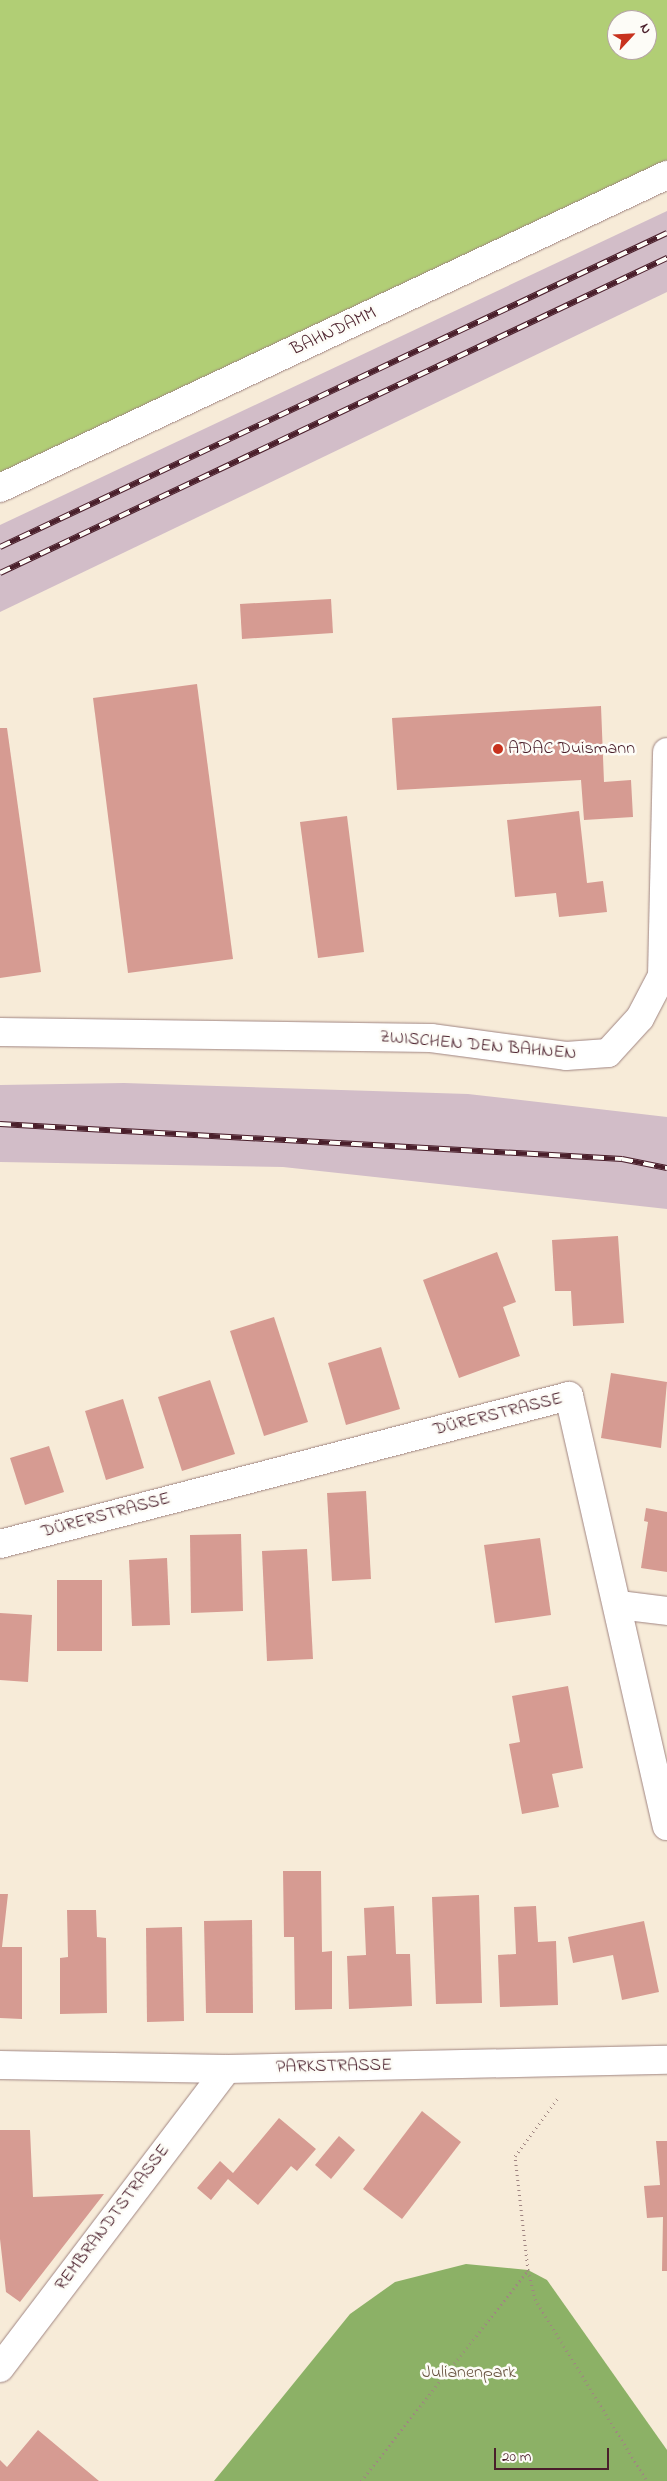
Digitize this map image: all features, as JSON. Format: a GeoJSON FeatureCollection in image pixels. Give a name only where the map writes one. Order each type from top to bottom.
{"type":"FeatureCollection","features":[{"type":"Feature","properties":{"kind":"street","name":"BAHNDAMM"},"geometry":{"type":"LineString","coordinates":[[0,488],[667,175]]}},
{"type":"Feature","properties":{"kind":"street","name":"ZWISCHEN DEN BAHNEN"},"geometry":{"type":"LineString","coordinates":[[0,1032],[431,1038],[566,1056],[608,1053],[640,1018],[662,976],[667,752]]}},
{"type":"Feature","properties":{"kind":"street","name":"DÜRERSTRASSE"},"geometry":{"type":"LineString","coordinates":[[0,1544],[569,1396],[619,1605],[667,1826]]}},
{"type":"Feature","properties":{"kind":"street"},"geometry":{"type":"LineString","coordinates":[[619,1605],[667,1611]]}},
{"type":"Feature","properties":{"kind":"street","name":"PARKSTRASSE"},"geometry":{"type":"LineString","coordinates":[[0,2065],[227,2069],[667,2060]]}},
{"type":"Feature","properties":{"kind":"street","name":"REMBRANDTSTRASSE"},"geometry":{"type":"LineString","coordinates":[[0,2368],[227,2069]]}},
{"type":"Feature","properties":{"kind":"path"},"geometry":{"type":"LineString","coordinates":[[582,2063],[515,2156],[528,2270],[535,2299],[647,2481]]}},
{"type":"Feature","properties":{"kind":"path"},"geometry":{"type":"LineString","coordinates":[[361,2481],[528,2270]]}},
{"type":"Feature","properties":{"kind":"shaded area"},"geometry":{"type":"Polygon","coordinates":[[[667,211],[667,292],[0,612],[0,525],[667,211]]]}},
{"type":"Feature","properties":{"kind":"shaded area"},"geometry":{"type":"Polygon","coordinates":[[[124,1083],[468,1094],[667,1117],[667,1209],[283,1167],[0,1162],[0,1085],[124,1083]]]}},
{"type":"Feature","properties":{"kind":"green space"},"geometry":{"type":"Polygon","coordinates":[[[0,0],[667,0],[667,167],[0,482],[0,0]]]}},
{"type":"Feature","properties":{"kind":"green space","name":"Julianenpark"},"geometry":{"type":"Polygon","coordinates":[[[466,2264],[528,2270],[547,2280],[667,2450],[667,2481],[214,2481],[350,2314],[395,2282],[466,2264]]]}},
{"type":"Feature","properties":{"kind":"building"},"geometry":{"type":"Polygon","coordinates":[[[331,599],[333,633],[242,639],[240,604],[331,599]]]}},
{"type":"Feature","properties":{"kind":"building"},"geometry":{"type":"Polygon","coordinates":[[[197,684],[233,959],[128,973],[93,698],[197,684]]]}},
{"type":"Feature","properties":{"kind":"building","name":"ADAC Duismann"},"geometry":{"type":"Polygon","coordinates":[[[601,706],[604,782],[631,780],[633,817],[584,820],[581,780],[397,790],[392,718],[601,706]]]}},
{"type":"Feature","properties":{"kind":"building"},"geometry":{"type":"Polygon","coordinates":[[[0,728],[7,728],[41,972],[0,978],[0,728]]]}},
{"type":"Feature","properties":{"kind":"building"},"geometry":{"type":"Polygon","coordinates":[[[579,811],[587,883],[603,881],[607,912],[559,917],[556,893],[515,897],[507,820],[579,811]]]}},
{"type":"Feature","properties":{"kind":"building"},"geometry":{"type":"Polygon","coordinates":[[[347,816],[364,952],[318,958],[300,822],[347,816]]]}},
{"type":"Feature","properties":{"kind":"building"},"geometry":{"type":"Polygon","coordinates":[[[618,1236],[624,1323],[573,1326],[571,1291],[555,1291],[552,1240],[618,1236]]]}},
{"type":"Feature","properties":{"kind":"building"},"geometry":{"type":"Polygon","coordinates":[[[497,1252],[516,1302],[503,1307],[520,1356],[459,1378],[423,1280],[497,1252]]]}},
{"type":"Feature","properties":{"kind":"building"},"geometry":{"type":"Polygon","coordinates":[[[274,1317],[308,1422],[264,1436],[230,1331],[274,1317]]]}},
{"type":"Feature","properties":{"kind":"building"},"geometry":{"type":"Polygon","coordinates":[[[381,1347],[400,1409],[346,1425],[328,1363],[381,1347]]]}},
{"type":"Feature","properties":{"kind":"building"},"geometry":{"type":"Polygon","coordinates":[[[611,1373],[667,1382],[661,1448],[601,1438],[611,1373]]]}},
{"type":"Feature","properties":{"kind":"building"},"geometry":{"type":"Polygon","coordinates":[[[210,1380],[235,1454],[182,1471],[158,1397],[210,1380]]]}},
{"type":"Feature","properties":{"kind":"building"},"geometry":{"type":"Polygon","coordinates":[[[123,1399],[144,1468],[106,1480],[85,1411],[123,1399]]]}},
{"type":"Feature","properties":{"kind":"building"},"geometry":{"type":"Polygon","coordinates":[[[49,1446],[64,1492],[25,1505],[10,1458],[49,1446]]]}},
{"type":"Feature","properties":{"kind":"building"},"geometry":{"type":"Polygon","coordinates":[[[366,1491],[371,1579],[332,1581],[327,1493],[366,1491]]]}},
{"type":"Feature","properties":{"kind":"building"},"geometry":{"type":"Polygon","coordinates":[[[646,1508],[667,1512],[667,1572],[641,1568],[648,1522],[644,1521],[646,1508]]]}},
{"type":"Feature","properties":{"kind":"building"},"geometry":{"type":"Polygon","coordinates":[[[241,1534],[243,1611],[191,1613],[190,1535],[241,1534]]]}},
{"type":"Feature","properties":{"kind":"building"},"geometry":{"type":"Polygon","coordinates":[[[540,1538],[551,1615],[495,1623],[484,1545],[540,1538]]]}},
{"type":"Feature","properties":{"kind":"building"},"geometry":{"type":"Polygon","coordinates":[[[307,1549],[313,1659],[267,1661],[262,1551],[307,1549]]]}},
{"type":"Feature","properties":{"kind":"building"},"geometry":{"type":"Polygon","coordinates":[[[167,1558],[170,1625],[132,1626],[129,1560],[167,1558]]]}},
{"type":"Feature","properties":{"kind":"building"},"geometry":{"type":"Polygon","coordinates":[[[57,1580],[102,1580],[102,1651],[57,1651],[57,1580]]]}},
{"type":"Feature","properties":{"kind":"building"},"geometry":{"type":"Polygon","coordinates":[[[0,1613],[32,1615],[28,1682],[0,1680],[0,1613]]]}},
{"type":"Feature","properties":{"kind":"building"},"geometry":{"type":"Polygon","coordinates":[[[568,1686],[583,1768],[552,1774],[559,1807],[522,1814],[509,1744],[520,1742],[512,1696],[568,1686]]]}},
{"type":"Feature","properties":{"kind":"building"},"geometry":{"type":"Polygon","coordinates":[[[283,1871],[321,1871],[322,1952],[332,1951],[332,2009],[295,2010],[294,1937],[284,1937],[283,1871]]]}},
{"type":"Feature","properties":{"kind":"building"},"geometry":{"type":"Polygon","coordinates":[[[0,1894],[8,1894],[2,1947],[22,1947],[22,2019],[0,2018],[0,1894]]]}},
{"type":"Feature","properties":{"kind":"building"},"geometry":{"type":"Polygon","coordinates":[[[479,1895],[482,2003],[436,2004],[432,1897],[479,1895]]]}},
{"type":"Feature","properties":{"kind":"building"},"geometry":{"type":"Polygon","coordinates":[[[394,1906],[396,1954],[410,1954],[412,2006],[349,2009],[347,1956],[366,1955],[364,1908],[394,1906]]]}},
{"type":"Feature","properties":{"kind":"building"},"geometry":{"type":"Polygon","coordinates":[[[536,1906],[538,1942],[556,1941],[558,2005],[500,2007],[498,1955],[516,1954],[514,1907],[536,1906]]]}},
{"type":"Feature","properties":{"kind":"building"},"geometry":{"type":"Polygon","coordinates":[[[67,1910],[96,1910],[97,1937],[106,1938],[107,2013],[60,2014],[60,1958],[68,1957],[67,1910]]]}},
{"type":"Feature","properties":{"kind":"building"},"geometry":{"type":"Polygon","coordinates":[[[252,1920],[253,2013],[206,2013],[204,1921],[252,1920]]]}},
{"type":"Feature","properties":{"kind":"building"},"geometry":{"type":"Polygon","coordinates":[[[644,1921],[659,1992],[622,2000],[613,1955],[573,1963],[568,1937],[644,1921]]]}},
{"type":"Feature","properties":{"kind":"building"},"geometry":{"type":"Polygon","coordinates":[[[182,1927],[184,2021],[147,2022],[146,1928],[182,1927]]]}},
{"type":"Feature","properties":{"kind":"building"},"geometry":{"type":"Polygon","coordinates":[[[422,2111],[461,2142],[402,2219],[363,2189],[422,2111]]]}},
{"type":"Feature","properties":{"kind":"building"},"geometry":{"type":"Polygon","coordinates":[[[279,2118],[316,2149],[297,2171],[291,2166],[258,2205],[228,2179],[211,2200],[197,2188],[220,2161],[233,2173],[279,2118]]]}},
{"type":"Feature","properties":{"kind":"building"},"geometry":{"type":"Polygon","coordinates":[[[0,2130],[30,2130],[33,2197],[104,2194],[20,2302],[6,2292],[0,2239],[0,2130]]]}},
{"type":"Feature","properties":{"kind":"building"},"geometry":{"type":"Polygon","coordinates":[[[339,2136],[355,2150],[331,2179],[315,2165],[339,2136]]]}},
{"type":"Feature","properties":{"kind":"building"},"geometry":{"type":"Polygon","coordinates":[[[656,2141],[667,2141],[667,2271],[662,2271],[663,2217],[647,2218],[644,2186],[660,2185],[656,2141]]]}},
{"type":"Feature","properties":{"kind":"building"},"geometry":{"type":"Polygon","coordinates":[[[38,2430],[99,2481],[0,2481],[0,2460],[7,2467],[38,2430]]]}},
{"type":"Feature","properties":{"kind":"railway"},"geometry":{"type":"LineString","coordinates":[[0,547],[667,233]]}},
{"type":"Feature","properties":{"kind":"railway"},"geometry":{"type":"LineString","coordinates":[[0,573],[667,258]]}},
{"type":"Feature","properties":{"kind":"railway"},"geometry":{"type":"LineString","coordinates":[[0,1124],[622,1159],[667,1168]]}},
{"type":"Feature","properties":{"kind":"place","name":"ADAC Duismann"},"geometry":{"type":"Point","coordinates":[498,749]}}]}
